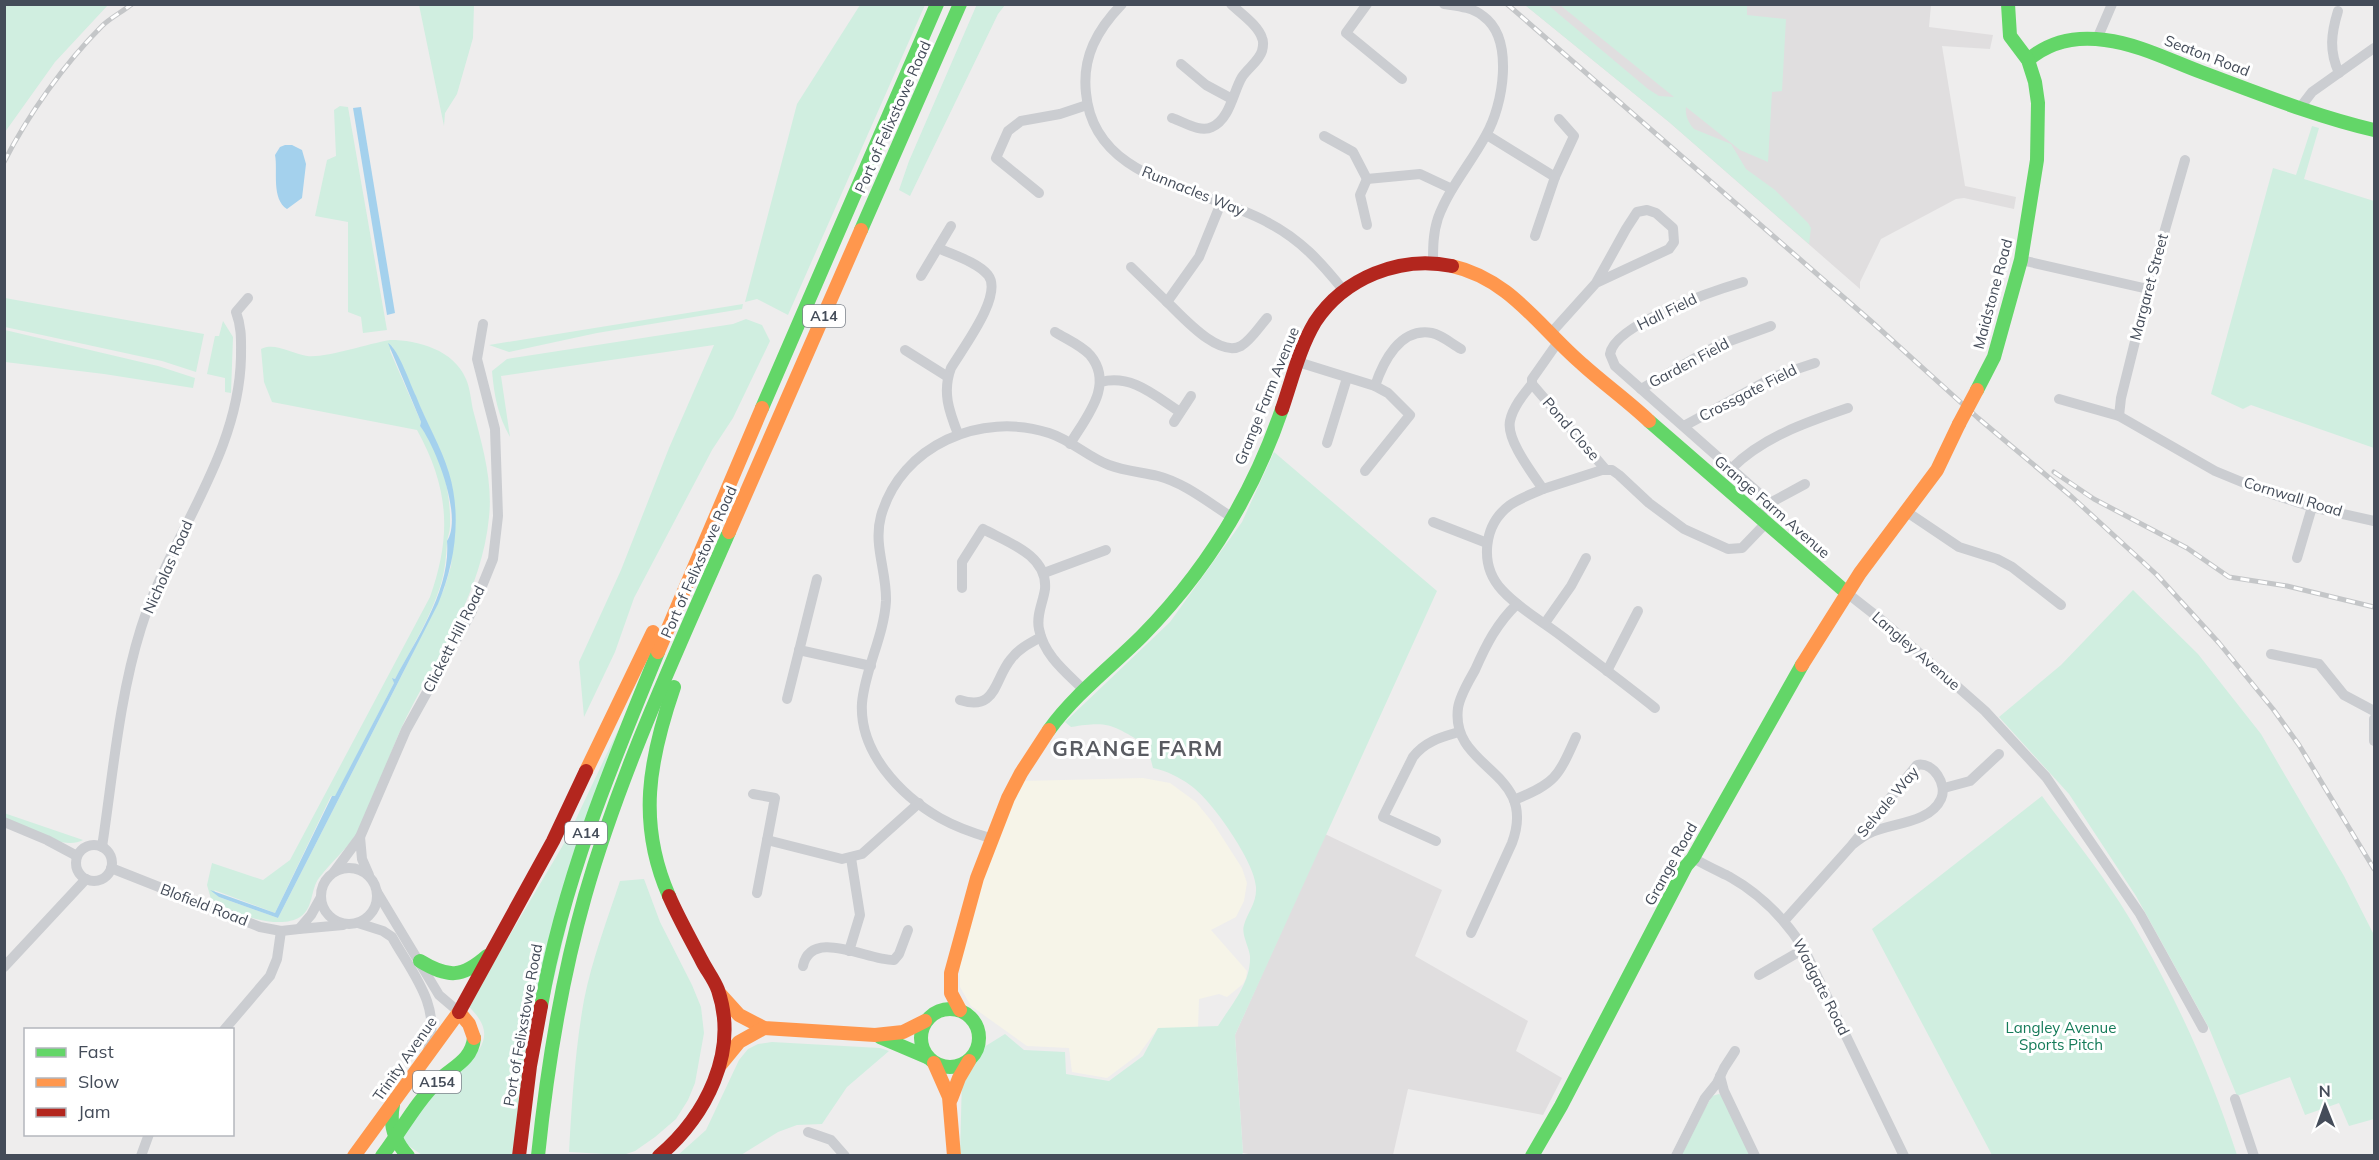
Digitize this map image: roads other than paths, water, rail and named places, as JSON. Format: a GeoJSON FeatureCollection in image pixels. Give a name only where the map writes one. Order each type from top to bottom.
{"type":"FeatureCollection","features":[{"type":"Feature","properties":{"kind":"main road","name":"Port of Felixstowe Road"},"geometry":{"type":"LineString","coordinates":[[519,1155],[530,1066],[548,967],[577,859],[609,769],[710,528],[937,4]]}},
{"type":"Feature","properties":{"kind":"main road","name":"Port of Felixstowe Road"},"geometry":{"type":"LineString","coordinates":[[538,1155],[553,1037],[562,991],[586,895],[611,814],[653,706],[960,4]]}},
{"type":"Feature","properties":{"kind":"main road","name":"Maidstone Road"},"geometry":{"type":"LineString","coordinates":[[1847,593],[1936,470],[1994,357],[2021,260],[2036,172],[2038,128],[2035,82],[2028,60],[2010,36],[2008,4]]}},
{"type":"Feature","properties":{"kind":"main road","name":"Seaton Road"},"geometry":{"type":"LineString","coordinates":[[2028,60],[2041,49],[2057,43],[2080,39],[2097,39],[2125,44],[2299,109],[2374,130]]}},
{"type":"Feature","properties":{"kind":"main road","name":"Grange Farm Avenue"},"geometry":{"type":"LineString","coordinates":[[929,1018],[950,990],[964,922],[990,838],[1014,786],[1037,747],[1056,722],[1166,611],[1233,518],[1277,425],[1313,326],[1326,307],[1364,278],[1383,270],[1412,264],[1433,263],[1459,267],[1489,279],[1520,301],[1554,338],[1847,593]]}},
{"type":"Feature","properties":{"kind":"main road"},"geometry":{"type":"LineString","coordinates":[[459,1012],[553,841],[676,584],[710,528]]}},
{"type":"Feature","properties":{"kind":"main road","name":"Grange Road"},"geometry":{"type":"LineString","coordinates":[[1532,1155],[1561,1106],[1686,866],[1693,858],[1782,700],[1847,593]]}},
{"type":"Feature","properties":{"kind":"main road"},"geometry":{"type":"LineString","coordinates":[[689,627],[677,679],[656,741],[651,765],[648,787],[650,836],[664,887],[725,1002],[738,1016],[764,1028],[875,1035],[910,1030],[940,1010],[960,1010]]}},
{"type":"Feature","properties":{"kind":"main road"},"geometry":{"type":"LineString","coordinates":[[420,961],[437,972],[457,974],[480,963],[491,952]]}},
{"type":"Feature","properties":{"kind":"main road"},"geometry":{"type":"LineString","coordinates":[[717,1073],[723,1026],[718,990]]}},
{"type":"Feature","properties":{"kind":"main road"},"geometry":{"type":"LineString","coordinates":[[950,990],[954,1004],[970,1017],[977,1026],[979,1036],[977,1050],[959,1078],[951,1099]]}},
{"type":"Feature","properties":{"kind":"main road","name":"Trinity Avenue"},"geometry":{"type":"LineString","coordinates":[[354,1155],[459,1012],[468,1019],[473,1031],[472,1048],[437,1082],[382,1155]]}},
{"type":"Feature","properties":{"kind":"main road"},"geometry":{"type":"LineString","coordinates":[[929,1018],[920,1039],[945,1083],[951,1099],[954,1155]]}},
{"type":"Feature","properties":{"kind":"main road"},"geometry":{"type":"LineString","coordinates":[[659,1155],[692,1124],[730,1050],[738,1042],[764,1028]]}},
{"type":"Feature","properties":{"kind":"main road"},"geometry":{"type":"LineString","coordinates":[[875,1035],[949,1068],[957,1067],[971,1059]]}},
{"type":"Feature","properties":{"kind":"main road"},"geometry":{"type":"LineString","coordinates":[[393,1104],[391,1118],[394,1138],[408,1155]]}},
{"type":"Feature","properties":{"kind":"street","name":"Runnacles Way"},"geometry":{"type":"LineString","coordinates":[[1122,4],[1102,27],[1090,49],[1085,76],[1087,105],[1095,129],[1106,144],[1122,160],[1157,179],[1260,218],[1292,237],[1315,256],[1344,291]]}},
{"type":"Feature","properties":{"kind":"street"},"geometry":{"type":"LineString","coordinates":[[1173,118],[1207,129],[1217,125],[1222,120],[1245,74],[1260,55],[1263,43],[1258,29],[1231,4]]}},
{"type":"Feature","properties":{"kind":"street"},"geometry":{"type":"LineString","coordinates":[[1367,4],[1346,33],[1402,79]]}},
{"type":"Feature","properties":{"kind":"street"},"geometry":{"type":"LineString","coordinates":[[1433,263],[1435,227],[1444,203],[1487,135],[1501,92],[1500,42],[1485,17],[1470,9],[1444,4]]}},
{"type":"Feature","properties":{"kind":"street"},"geometry":{"type":"LineString","coordinates":[[2097,39],[2112,4]]}},
{"type":"Feature","properties":{"kind":"street"},"geometry":{"type":"LineString","coordinates":[[2338,11],[2331,43],[2334,62],[2339,73]]}},
{"type":"Feature","properties":{"kind":"street"},"geometry":{"type":"LineString","coordinates":[[2299,109],[2312,92],[2374,48]]}},
{"type":"Feature","properties":{"kind":"street"},"geometry":{"type":"LineString","coordinates":[[1181,64],[1206,85],[1232,99]]}},
{"type":"Feature","properties":{"kind":"street"},"geometry":{"type":"LineString","coordinates":[[1039,193],[996,158],[1003,140],[1008,131],[1021,121],[1060,114],[1087,105]]}},
{"type":"Feature","properties":{"kind":"street"},"geometry":{"type":"LineString","coordinates":[[1535,236],[1555,177],[1574,136],[1559,119]]}},
{"type":"Feature","properties":{"kind":"street"},"geometry":{"type":"LineString","coordinates":[[1487,135],[1555,177]]}},
{"type":"Feature","properties":{"kind":"street"},"geometry":{"type":"LineString","coordinates":[[1324,136],[1353,152],[1367,179]]}},
{"type":"Feature","properties":{"kind":"street","name":"Margaret Street"},"geometry":{"type":"LineString","coordinates":[[2119,416],[2121,398],[2148,289],[2185,160]]}},
{"type":"Feature","properties":{"kind":"street"},"geometry":{"type":"LineString","coordinates":[[1367,179],[1420,174],[1452,189]]}},
{"type":"Feature","properties":{"kind":"street"},"geometry":{"type":"LineString","coordinates":[[1367,179],[1360,195],[1367,225]]}},
{"type":"Feature","properties":{"kind":"street"},"geometry":{"type":"LineString","coordinates":[[1167,302],[1200,257],[1221,203]]}},
{"type":"Feature","properties":{"kind":"street"},"geometry":{"type":"LineString","coordinates":[[1647,210],[1656,213],[1673,228],[1674,242],[1669,249],[1596,283],[1638,212],[1647,210]]}},
{"type":"Feature","properties":{"kind":"street"},"geometry":{"type":"LineString","coordinates":[[921,276],[951,226]]}},
{"type":"Feature","properties":{"kind":"street"},"geometry":{"type":"LineString","coordinates":[[938,248],[981,269],[991,280],[993,290],[988,305],[948,377],[946,395],[948,407],[958,434]]}},
{"type":"Feature","properties":{"kind":"street"},"geometry":{"type":"LineString","coordinates":[[2021,260],[2148,289]]}},
{"type":"Feature","properties":{"kind":"street"},"geometry":{"type":"LineString","coordinates":[[1131,267],[1212,341],[1226,348],[1235,348],[1245,343],[1267,318]]}},
{"type":"Feature","properties":{"kind":"street","name":"Hall Field"},"geometry":{"type":"LineString","coordinates":[[1614,364],[1610,354],[1612,344],[1623,334],[1689,300],[1743,282]]}},
{"type":"Feature","properties":{"kind":"street","name":"Pond Close"},"geometry":{"type":"LineString","coordinates":[[1532,384],[1606,470],[1543,489],[1515,444],[1509,427],[1518,403],[1532,384],[1532,379],[1554,338],[1596,283]]}},
{"type":"Feature","properties":{"kind":"street","name":"Nicholas Road"},"geometry":{"type":"LineString","coordinates":[[102,847],[128,674],[142,625],[225,440],[237,401],[240,369],[241,326],[236,312],[248,298]]}},
{"type":"Feature","properties":{"kind":"street","name":"Clickett Hill Road"},"geometry":{"type":"LineString","coordinates":[[332,874],[360,837],[406,730],[471,613],[493,559],[498,516],[495,429],[477,359],[483,324]]}},
{"type":"Feature","properties":{"kind":"street","name":"Garden Field"},"geometry":{"type":"LineString","coordinates":[[1641,389],[1716,346],[1772,326]]}},
{"type":"Feature","properties":{"kind":"street"},"geometry":{"type":"LineString","coordinates":[[1055,332],[1091,356],[1101,382],[1096,399],[1070,444]]}},
{"type":"Feature","properties":{"kind":"street"},"geometry":{"type":"LineString","coordinates":[[1375,386],[1388,357],[1404,339],[1410,336],[1423,333],[1435,334],[1461,349]]}},
{"type":"Feature","properties":{"kind":"street"},"geometry":{"type":"LineString","coordinates":[[905,350],[948,377]]}},
{"type":"Feature","properties":{"kind":"street"},"geometry":{"type":"LineString","coordinates":[[1298,362],[1375,386],[1388,393],[1410,415],[1365,471]]}},
{"type":"Feature","properties":{"kind":"street","name":"Crossgate Field"},"geometry":{"type":"LineString","coordinates":[[1684,426],[1776,376],[1815,363]]}},
{"type":"Feature","properties":{"kind":"street"},"geometry":{"type":"LineString","coordinates":[[1603,380],[1614,364]]}},
{"type":"Feature","properties":{"kind":"street","name":"Grange Farm Avenue"},"geometry":{"type":"LineString","coordinates":[[1614,364],[1770,503]]}},
{"type":"Feature","properties":{"kind":"street"},"geometry":{"type":"LineString","coordinates":[[1326,443],[1347,378]]}},
{"type":"Feature","properties":{"kind":"street"},"geometry":{"type":"LineString","coordinates":[[1101,382],[1115,379],[1127,380],[1180,412]]}},
{"type":"Feature","properties":{"kind":"street"},"geometry":{"type":"LineString","coordinates":[[1174,422],[1191,396]]}},
{"type":"Feature","properties":{"kind":"street","name":"Cornwall Road"},"geometry":{"type":"LineString","coordinates":[[2059,399],[2119,416],[2214,471],[2266,492],[2312,507],[2374,521]]}},
{"type":"Feature","properties":{"kind":"street"},"geometry":{"type":"LineString","coordinates":[[1732,468],[1750,452],[1782,434],[1848,408]]}},
{"type":"Feature","properties":{"kind":"street"},"geometry":{"type":"LineString","coordinates":[[990,838],[941,819],[920,803],[891,777],[874,756],[867,739],[862,702],[885,610],[885,584],[878,535],[885,505],[909,466],[929,449],[958,434],[992,426],[1015,426],[1050,433],[1111,466],[1157,476],[1172,482],[1233,518]]}},
{"type":"Feature","properties":{"kind":"street"},"geometry":{"type":"LineString","coordinates":[[1606,470],[1619,475],[1649,503],[1678,525],[1728,549],[1742,548],[1762,520],[1770,503],[1805,484]]}},
{"type":"Feature","properties":{"kind":"street"},"geometry":{"type":"LineString","coordinates":[[1543,489],[1504,510],[1494,522],[1486,543],[1486,554],[1492,576],[1501,590],[1517,604],[1655,708]]}},
{"type":"Feature","properties":{"kind":"street"},"geometry":{"type":"LineString","coordinates":[[2297,558],[2312,507]]}},
{"type":"Feature","properties":{"kind":"street"},"geometry":{"type":"LineString","coordinates":[[1907,512],[1959,547],[2012,567],[2061,605]]}},
{"type":"Feature","properties":{"kind":"street"},"geometry":{"type":"LineString","coordinates":[[1433,522],[1486,543]]}},
{"type":"Feature","properties":{"kind":"street"},"geometry":{"type":"LineString","coordinates":[[962,588],[962,562],[983,529],[1033,557],[1044,573],[1045,590],[1038,616],[1041,637],[1052,658],[1085,691]]}},
{"type":"Feature","properties":{"kind":"street"},"geometry":{"type":"LineString","coordinates":[[1044,573],[1106,550]]}},
{"type":"Feature","properties":{"kind":"street"},"geometry":{"type":"LineString","coordinates":[[1545,623],[1571,586],[1586,558]]}},
{"type":"Feature","properties":{"kind":"street"},"geometry":{"type":"LineString","coordinates":[[787,699],[817,579]]}},
{"type":"Feature","properties":{"kind":"street","name":"Langley Avenue"},"geometry":{"type":"LineString","coordinates":[[1847,593],[1884,622],[1985,711],[2046,777],[2139,914],[2203,1028]]}},
{"type":"Feature","properties":{"kind":"street"},"geometry":{"type":"LineString","coordinates":[[1471,933],[1515,836],[1517,819],[1514,800],[1505,784],[1467,746],[1459,732],[1458,708],[1496,627],[1517,604]]}},
{"type":"Feature","properties":{"kind":"street"},"geometry":{"type":"LineString","coordinates":[[1607,671],[1638,611]]}},
{"type":"Feature","properties":{"kind":"street"},"geometry":{"type":"LineString","coordinates":[[960,700],[975,704],[989,697],[995,691],[1002,673],[1013,656],[1041,637]]}},
{"type":"Feature","properties":{"kind":"street"},"geometry":{"type":"LineString","coordinates":[[799,650],[871,666]]}},
{"type":"Feature","properties":{"kind":"street"},"geometry":{"type":"LineString","coordinates":[[2271,654],[2319,664],[2343,695],[2374,711]]}},
{"type":"Feature","properties":{"kind":"street"},"geometry":{"type":"LineString","coordinates":[[2374,719],[2374,741]]}},
{"type":"Feature","properties":{"kind":"street"},"geometry":{"type":"LineString","coordinates":[[1436,841],[1383,817],[1410,761],[1419,750],[1430,742],[1459,732]]}},
{"type":"Feature","properties":{"kind":"street"},"geometry":{"type":"LineString","coordinates":[[1514,800],[1543,787],[1557,776],[1576,737]]}},
{"type":"Feature","properties":{"kind":"street"},"geometry":{"type":"LineString","coordinates":[[1944,788],[1970,781],[2000,754]]}},
{"type":"Feature","properties":{"kind":"street","name":"Selvale Way"},"geometry":{"type":"LineString","coordinates":[[1785,921],[1852,845],[1918,764],[1929,768],[1938,776],[1944,788],[1940,802],[1925,814],[1905,823],[1871,832],[1852,845]]}},
{"type":"Feature","properties":{"kind":"street"},"geometry":{"type":"LineString","coordinates":[[753,794],[775,798],[757,893]]}},
{"type":"Feature","properties":{"kind":"street"},"geometry":{"type":"LineString","coordinates":[[767,840],[842,859],[851,858],[862,854],[920,803]]}},
{"type":"Feature","properties":{"kind":"street"},"geometry":{"type":"LineString","coordinates":[[4,822],[47,840],[77,856]]}},
{"type":"Feature","properties":{"kind":"street"},"geometry":{"type":"LineString","coordinates":[[360,837],[365,870],[377,892],[439,994],[459,1012]]}},
{"type":"Feature","properties":{"kind":"street"},"geometry":{"type":"LineString","coordinates":[[88,846],[102,847],[111,856],[111,868],[108,874],[101,879],[86,879],[77,870],[77,856],[88,846]]}},
{"type":"Feature","properties":{"kind":"street"},"geometry":{"type":"LineString","coordinates":[[849,951],[860,915],[851,858]]}},
{"type":"Feature","properties":{"kind":"street","name":"Wadgate Road"},"geometry":{"type":"LineString","coordinates":[[1693,858],[1744,886],[1785,921],[1804,949],[1904,1155]]}},
{"type":"Feature","properties":{"kind":"street","name":"Blofield Road"},"geometry":{"type":"LineString","coordinates":[[111,868],[260,927],[281,931],[354,924]]}},
{"type":"Feature","properties":{"kind":"street"},"geometry":{"type":"LineString","coordinates":[[299,929],[317,906],[323,887],[332,874],[339,870],[354,869],[361,871],[373,881]]}},
{"type":"Feature","properties":{"kind":"street"},"geometry":{"type":"LineString","coordinates":[[4,967],[86,879]]}},
{"type":"Feature","properties":{"kind":"street"},"geometry":{"type":"LineString","coordinates":[[354,924],[371,915],[377,900],[377,892]]}},
{"type":"Feature","properties":{"kind":"street"},"geometry":{"type":"LineString","coordinates":[[321,895],[322,904],[332,919],[383,931],[392,937],[428,1000],[433,1024],[426,1056]]}},
{"type":"Feature","properties":{"kind":"street"},"geometry":{"type":"LineString","coordinates":[[802,966],[804,960],[814,949],[830,947],[894,960],[899,954],[908,930]]}},
{"type":"Feature","properties":{"kind":"street"},"geometry":{"type":"LineString","coordinates":[[225,1028],[270,976],[277,959],[281,931]]}},
{"type":"Feature","properties":{"kind":"street"},"geometry":{"type":"LineString","coordinates":[[1759,975],[1804,949]]}},
{"type":"Feature","properties":{"kind":"street"},"geometry":{"type":"LineString","coordinates":[[1676,1155],[1705,1098],[1715,1087],[1735,1051]]}},
{"type":"Feature","properties":{"kind":"street"},"geometry":{"type":"LineString","coordinates":[[1720,1076],[1724,1091],[1755,1155]]}},
{"type":"Feature","properties":{"kind":"street"},"geometry":{"type":"LineString","coordinates":[[2235,1099],[2254,1155]]}},
{"type":"Feature","properties":{"kind":"street"},"geometry":{"type":"LineString","coordinates":[[808,1132],[831,1140],[845,1155]]}},
{"type":"Feature","properties":{"kind":"street"},"geometry":{"type":"LineString","coordinates":[[141,1155],[148,1136]]}},
{"type":"Feature","properties":{"kind":"water"},"geometry":{"type":"Polygon","coordinates":[[[361,107],[395,313],[387,315],[353,108],[361,107]]]}},
{"type":"Feature","properties":{"kind":"water"},"geometry":{"type":"Polygon","coordinates":[[[292,145],[302,150],[306,164],[302,198],[287,209],[282,204],[277,191],[275,155],[280,147],[292,145]]]}},
{"type":"Feature","properties":{"kind":"water"},"geometry":{"type":"Polygon","coordinates":[[[388,343],[404,368],[449,473],[456,523],[449,573],[438,604],[278,918],[219,897],[210,890],[275,913],[332,796],[335,796],[394,683],[392,678],[395,679],[431,613],[444,577],[452,516],[446,482],[433,449],[420,426],[421,422],[388,343]]]}},
{"type":"Feature","properties":{"kind":"railway"},"geometry":{"type":"LineString","coordinates":[[4,162],[36,108],[61,73],[105,23],[132,4]]}},
{"type":"Feature","properties":{"kind":"railway"},"geometry":{"type":"LineString","coordinates":[[1507,4],[1872,322],[1978,418],[2072,497],[2157,575],[2219,643],[2273,709],[2299,745],[2374,869]]}},
{"type":"Feature","properties":{"kind":"railway"},"geometry":{"type":"LineString","coordinates":[[2054,472],[2094,499],[2187,548],[2229,577],[2287,586],[2374,607]]}},
{"type":"Feature","properties":{"kind":"district","name":"GRANGE FARM"},"geometry":{"type":"Point","coordinates":[1138,749]}},
{"type":"Feature","properties":{"kind":"park label","name":"Langley Avenue Sports Pitch"},"geometry":{"type":"Point","coordinates":[2061,1036]}}]}
